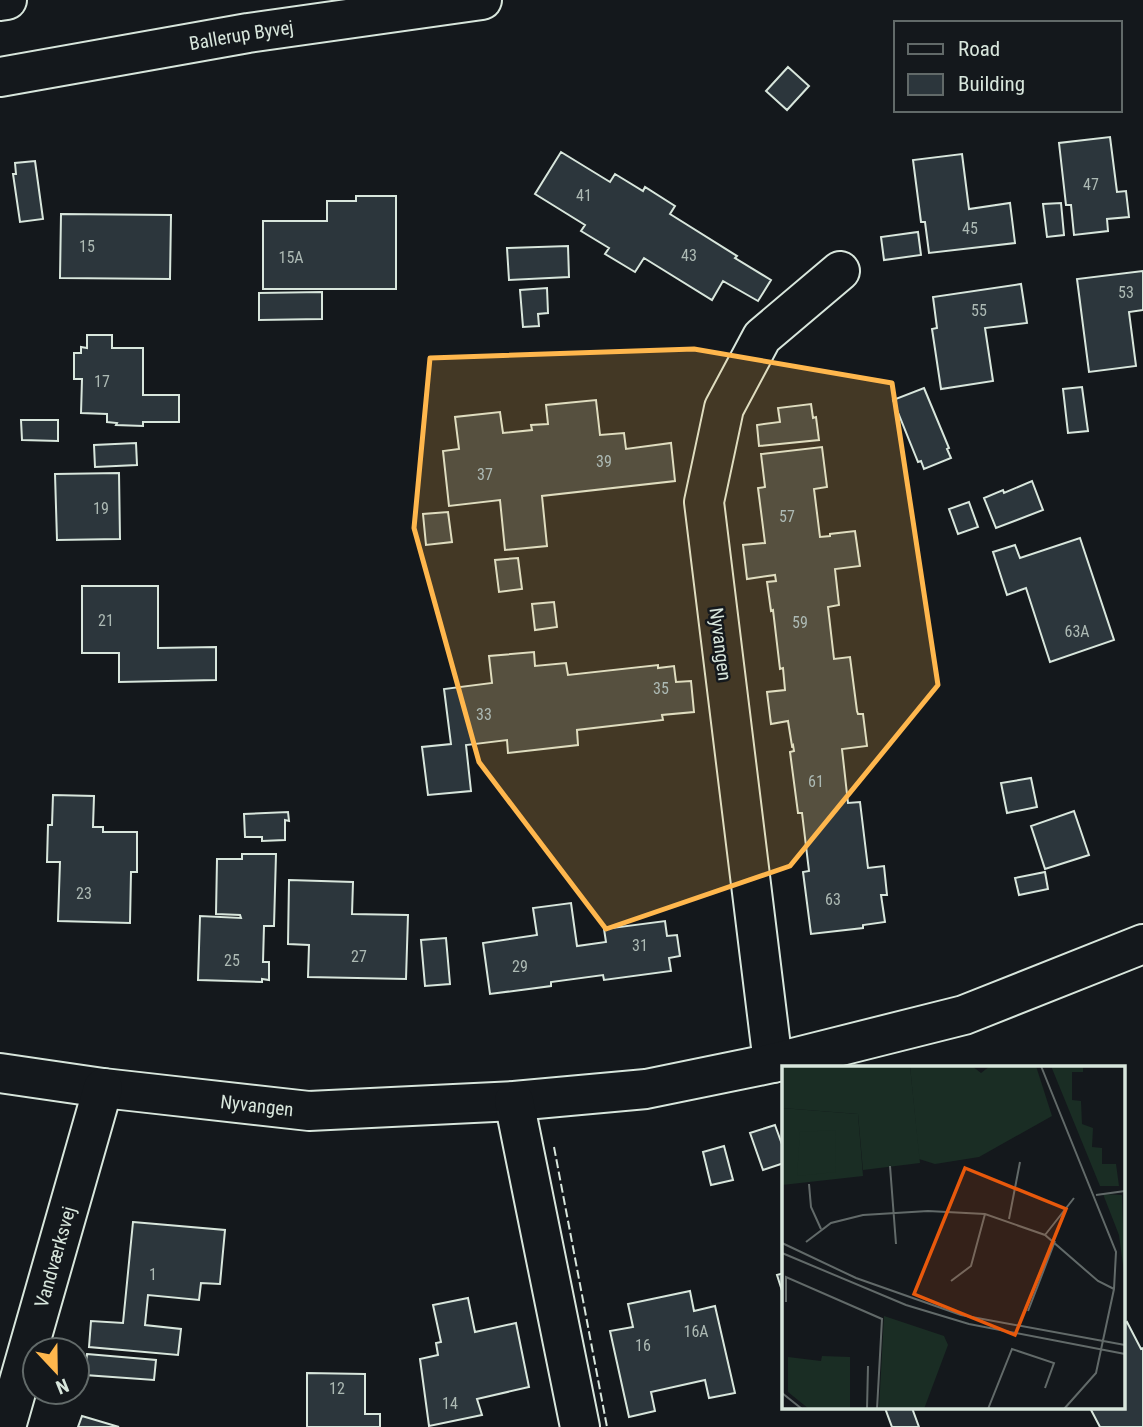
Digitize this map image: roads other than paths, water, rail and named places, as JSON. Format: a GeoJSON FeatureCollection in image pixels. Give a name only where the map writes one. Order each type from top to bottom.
{"type":"FeatureCollection","features":[{"type":"Feature","properties":{"kind":"street"},"geometry":{"type":"LineString","coordinates":[[0,1],[7,0]]}},
{"type":"Feature","properties":{"kind":"street","name":"Ballerup Byvej"},"geometry":{"type":"LineString","coordinates":[[0,77],[248,33],[482,0]]}},
{"type":"Feature","properties":{"kind":"street","name":"Nyvangen"},"geometry":{"type":"LineString","coordinates":[[773,1063],[704,502],[724,408],[762,337],[840,271]]}},
{"type":"Feature","properties":{"kind":"street","name":"Nyvangen"},"geometry":{"type":"LineString","coordinates":[[0,1073],[103,1088],[309,1111],[514,1101],[646,1089],[773,1063],[964,1015],[1143,944]]}},
{"type":"Feature","properties":{"kind":"street","name":"Vandværksvej"},"geometry":{"type":"LineString","coordinates":[[6,1427],[103,1088]]}},
{"type":"Feature","properties":{"kind":"street"},"geometry":{"type":"LineString","coordinates":[[514,1101],[580,1427]]}}]}
